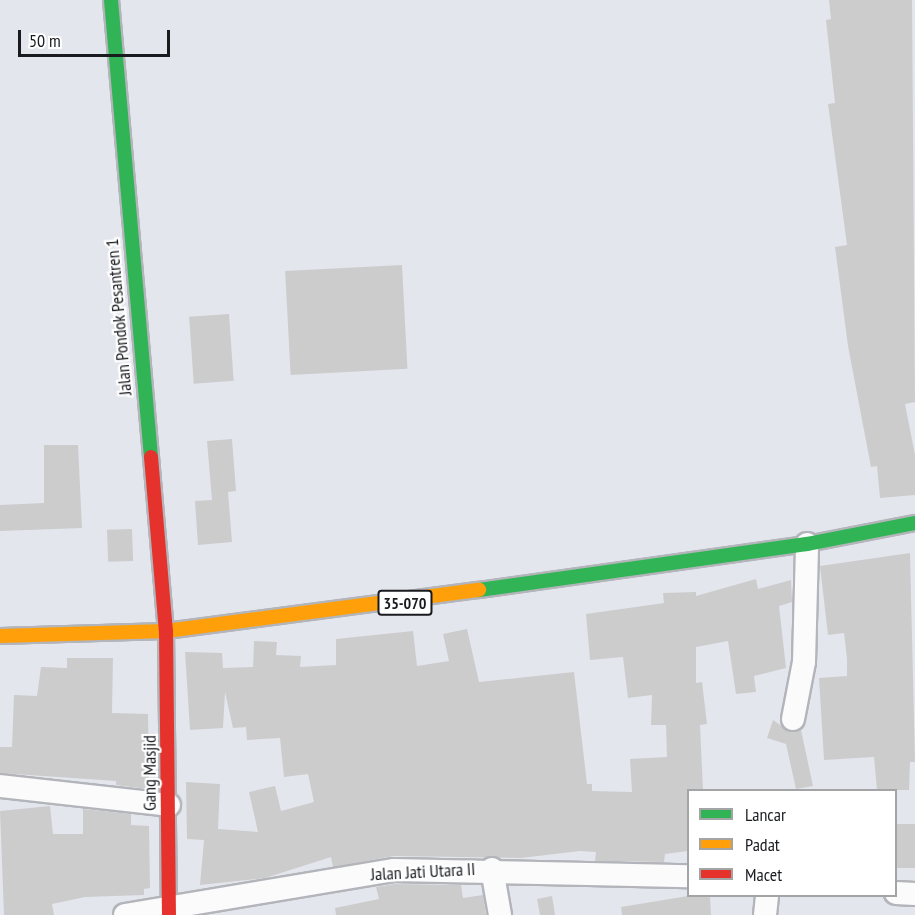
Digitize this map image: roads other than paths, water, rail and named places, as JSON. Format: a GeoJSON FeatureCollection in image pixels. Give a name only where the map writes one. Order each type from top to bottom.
{"type":"FeatureCollection","features":[{"type":"Feature","properties":{"kind":"main road","name":"Jalan Pondok Pesantren 1"},"geometry":{"type":"LineString","coordinates":[[111,0],[166,631]]}},
{"type":"Feature","properties":{"kind":"main road","name":"35-070"},"geometry":{"type":"LineString","coordinates":[[0,636],[166,631],[440,599],[807,544],[915,523]]}},
{"type":"Feature","properties":{"kind":"main road","name":"Gang Masjid"},"geometry":{"type":"LineString","coordinates":[[166,631],[170,805],[169,911]]}},
{"type":"Feature","properties":{"kind":"street"},"geometry":{"type":"LineString","coordinates":[[793,719],[804,662],[807,544]]}},
{"type":"Feature","properties":{"kind":"street"},"geometry":{"type":"LineString","coordinates":[[0,786],[170,805]]}},
{"type":"Feature","properties":{"kind":"street"},"geometry":{"type":"LineString","coordinates":[[492,869],[500,915]]}},
{"type":"Feature","properties":{"kind":"street","name":"Jalan Jati Utara II"},"geometry":{"type":"LineString","coordinates":[[125,915],[169,911],[394,870],[492,869],[687,876]]}},
{"type":"Feature","properties":{"kind":"street"},"geometry":{"type":"LineString","coordinates":[[897,893],[915,894]]}},
{"type":"Feature","properties":{"kind":"street"},"geometry":{"type":"LineString","coordinates":[[765,915],[767,897]]}}]}
